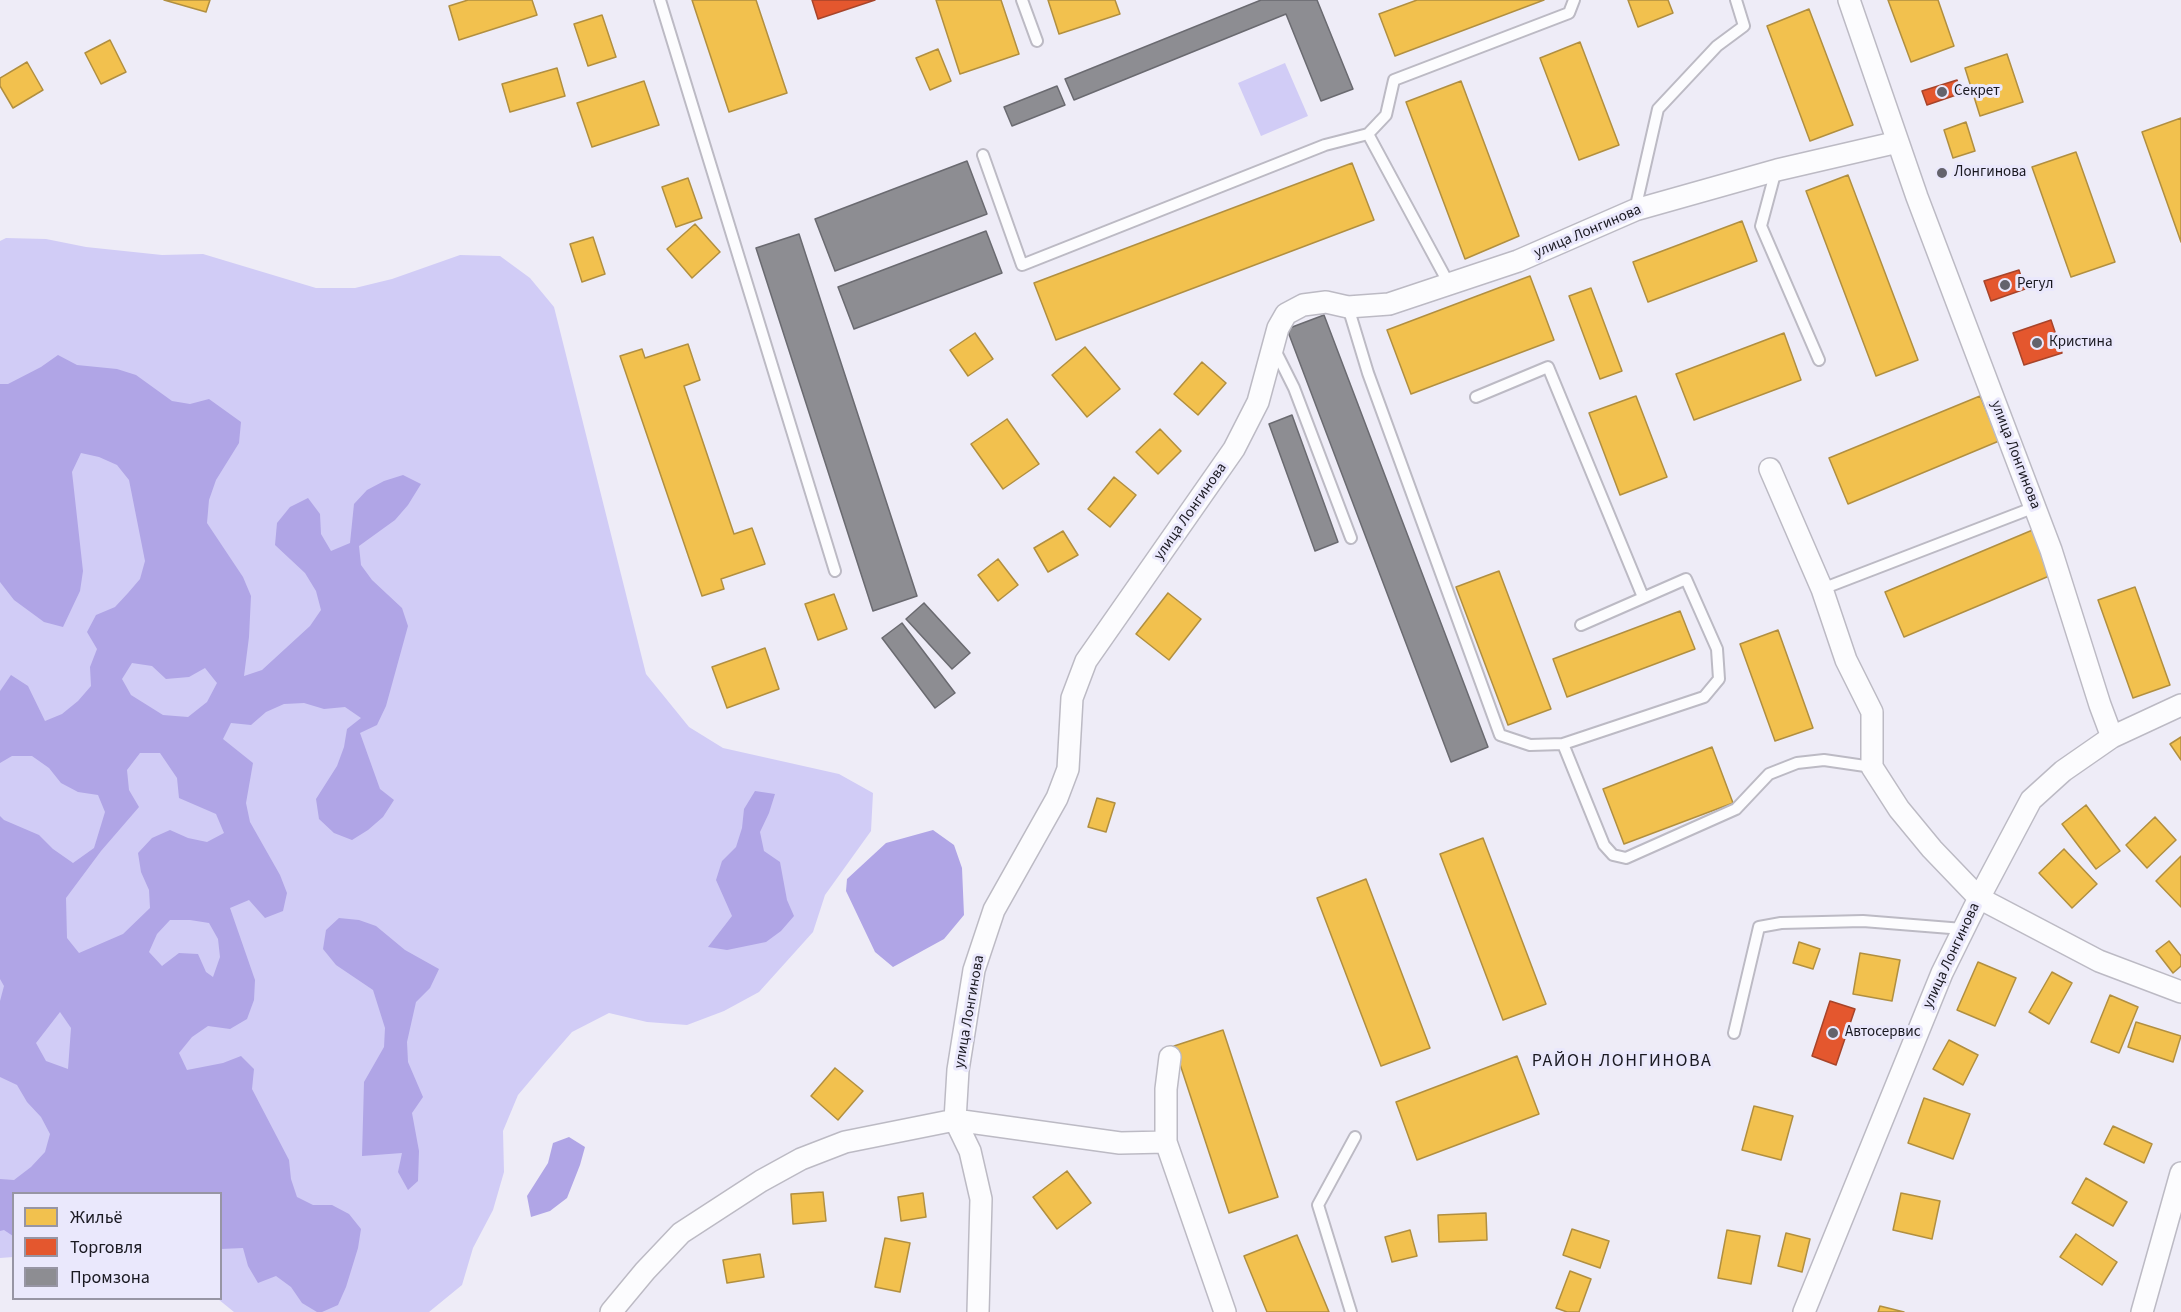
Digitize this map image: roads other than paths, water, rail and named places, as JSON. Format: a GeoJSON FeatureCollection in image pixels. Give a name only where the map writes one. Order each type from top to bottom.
{"type":"FeatureCollection","features":[{"type":"Feature","properties":{"kind":"street","name":"улица Лонгинова"},"geometry":{"type":"LineString","coordinates":[[1849,0],[1917,197],[2051,550],[2112,737]]}},
{"type":"Feature","properties":{"kind":"street","name":"улица Лонгинова"},"geometry":{"type":"LineString","coordinates":[[978,1312],[981,1199],[970,1151],[955,1120],[958,1070],[974,970],[994,910],[1057,798],[1068,769],[1072,698],[1086,661],[1234,449],[1258,402],[1278,328],[1286,314],[1303,305],[1326,302],[1348,307],[1389,304],[1518,261],[1635,210],[1776,170],[1898,142]]}},
{"type":"Feature","properties":{"kind":"street"},"geometry":{"type":"LineString","coordinates":[[1770,469],[1822,589],[1846,660],[1872,712],[1872,766],[1899,809],[1932,849],[1979,898],[2099,960],[2181,993]]}},
{"type":"Feature","properties":{"kind":"street","name":"улица Лонгинова"},"geometry":{"type":"LineString","coordinates":[[1804,1312],[1942,973],[2031,800],[2063,771],[2112,737],[2181,705]]}},
{"type":"Feature","properties":{"kind":"street"},"geometry":{"type":"LineString","coordinates":[[1170,1057],[1166,1089],[1166,1142],[1225,1312]]}},
{"type":"Feature","properties":{"kind":"street"},"geometry":{"type":"LineString","coordinates":[[611,1312],[681,1233],[801,1158],[845,1142],[955,1120],[1120,1143],[1166,1142]]}},
{"type":"Feature","properties":{"kind":"street"},"geometry":{"type":"LineString","coordinates":[[2142,1312],[2181,1173]]}},
{"type":"Feature","properties":{"kind":"lane"},"geometry":{"type":"LineString","coordinates":[[660,0],[835,571]]}},
{"type":"Feature","properties":{"kind":"lane"},"geometry":{"type":"LineString","coordinates":[[1022,0],[1037,41]]}},
{"type":"Feature","properties":{"kind":"lane"},"geometry":{"type":"LineString","coordinates":[[983,154],[1022,266],[1325,146],[1368,134],[1386,115],[1394,80],[1569,13],[1574,0]]}},
{"type":"Feature","properties":{"kind":"lane"},"geometry":{"type":"LineString","coordinates":[[1635,210],[1658,109],[1718,46],[1744,26],[1736,0]]}},
{"type":"Feature","properties":{"kind":"lane"},"geometry":{"type":"LineString","coordinates":[[1368,134],[1449,284]]}},
{"type":"Feature","properties":{"kind":"lane"},"geometry":{"type":"LineString","coordinates":[[1776,170],[1761,226],[1819,360]]}},
{"type":"Feature","properties":{"kind":"lane"},"geometry":{"type":"LineString","coordinates":[[1348,307],[1368,373],[1500,735],[1530,745],[1563,744],[1704,697],[1719,679],[1717,649],[1686,579],[1581,625]]}},
{"type":"Feature","properties":{"kind":"lane"},"geometry":{"type":"LineString","coordinates":[[1273,347],[1294,388],[1351,538]]}},
{"type":"Feature","properties":{"kind":"lane"},"geometry":{"type":"LineString","coordinates":[[1476,397],[1548,367],[1643,597]]}},
{"type":"Feature","properties":{"kind":"lane"},"geometry":{"type":"LineString","coordinates":[[1822,589],[2035,507]]}},
{"type":"Feature","properties":{"kind":"lane"},"geometry":{"type":"LineString","coordinates":[[1563,744],[1604,845],[1613,855],[1626,858],[1736,810],[1769,774],[1797,763],[1824,760],[1872,766]]}},
{"type":"Feature","properties":{"kind":"lane"},"geometry":{"type":"LineString","coordinates":[[1734,1033],[1759,927],[1781,923],[1863,921],[1963,929]]}},
{"type":"Feature","properties":{"kind":"lane"},"geometry":{"type":"LineString","coordinates":[[1351,1312],[1318,1205],[1355,1137]]}},
{"type":"Feature","properties":{"kind":"place","name":"Секрет"},"geometry":{"type":"Point","coordinates":[1942,92]}},
{"type":"Feature","properties":{"kind":"place","name":"Лонгинова"},"geometry":{"type":"Point","coordinates":[1942,173]}},
{"type":"Feature","properties":{"kind":"place","name":"Регул"},"geometry":{"type":"Point","coordinates":[2005,285]}},
{"type":"Feature","properties":{"kind":"place","name":"Кристина"},"geometry":{"type":"Point","coordinates":[2037,343]}},
{"type":"Feature","properties":{"kind":"place","name":"Автосервис"},"geometry":{"type":"Point","coordinates":[1833,1033]}},
{"type":"Feature","properties":{"kind":"district","name":"РАЙОН ЛОНГИНОВА"},"geometry":{"type":"Point","coordinates":[1622,1062]}}]}
